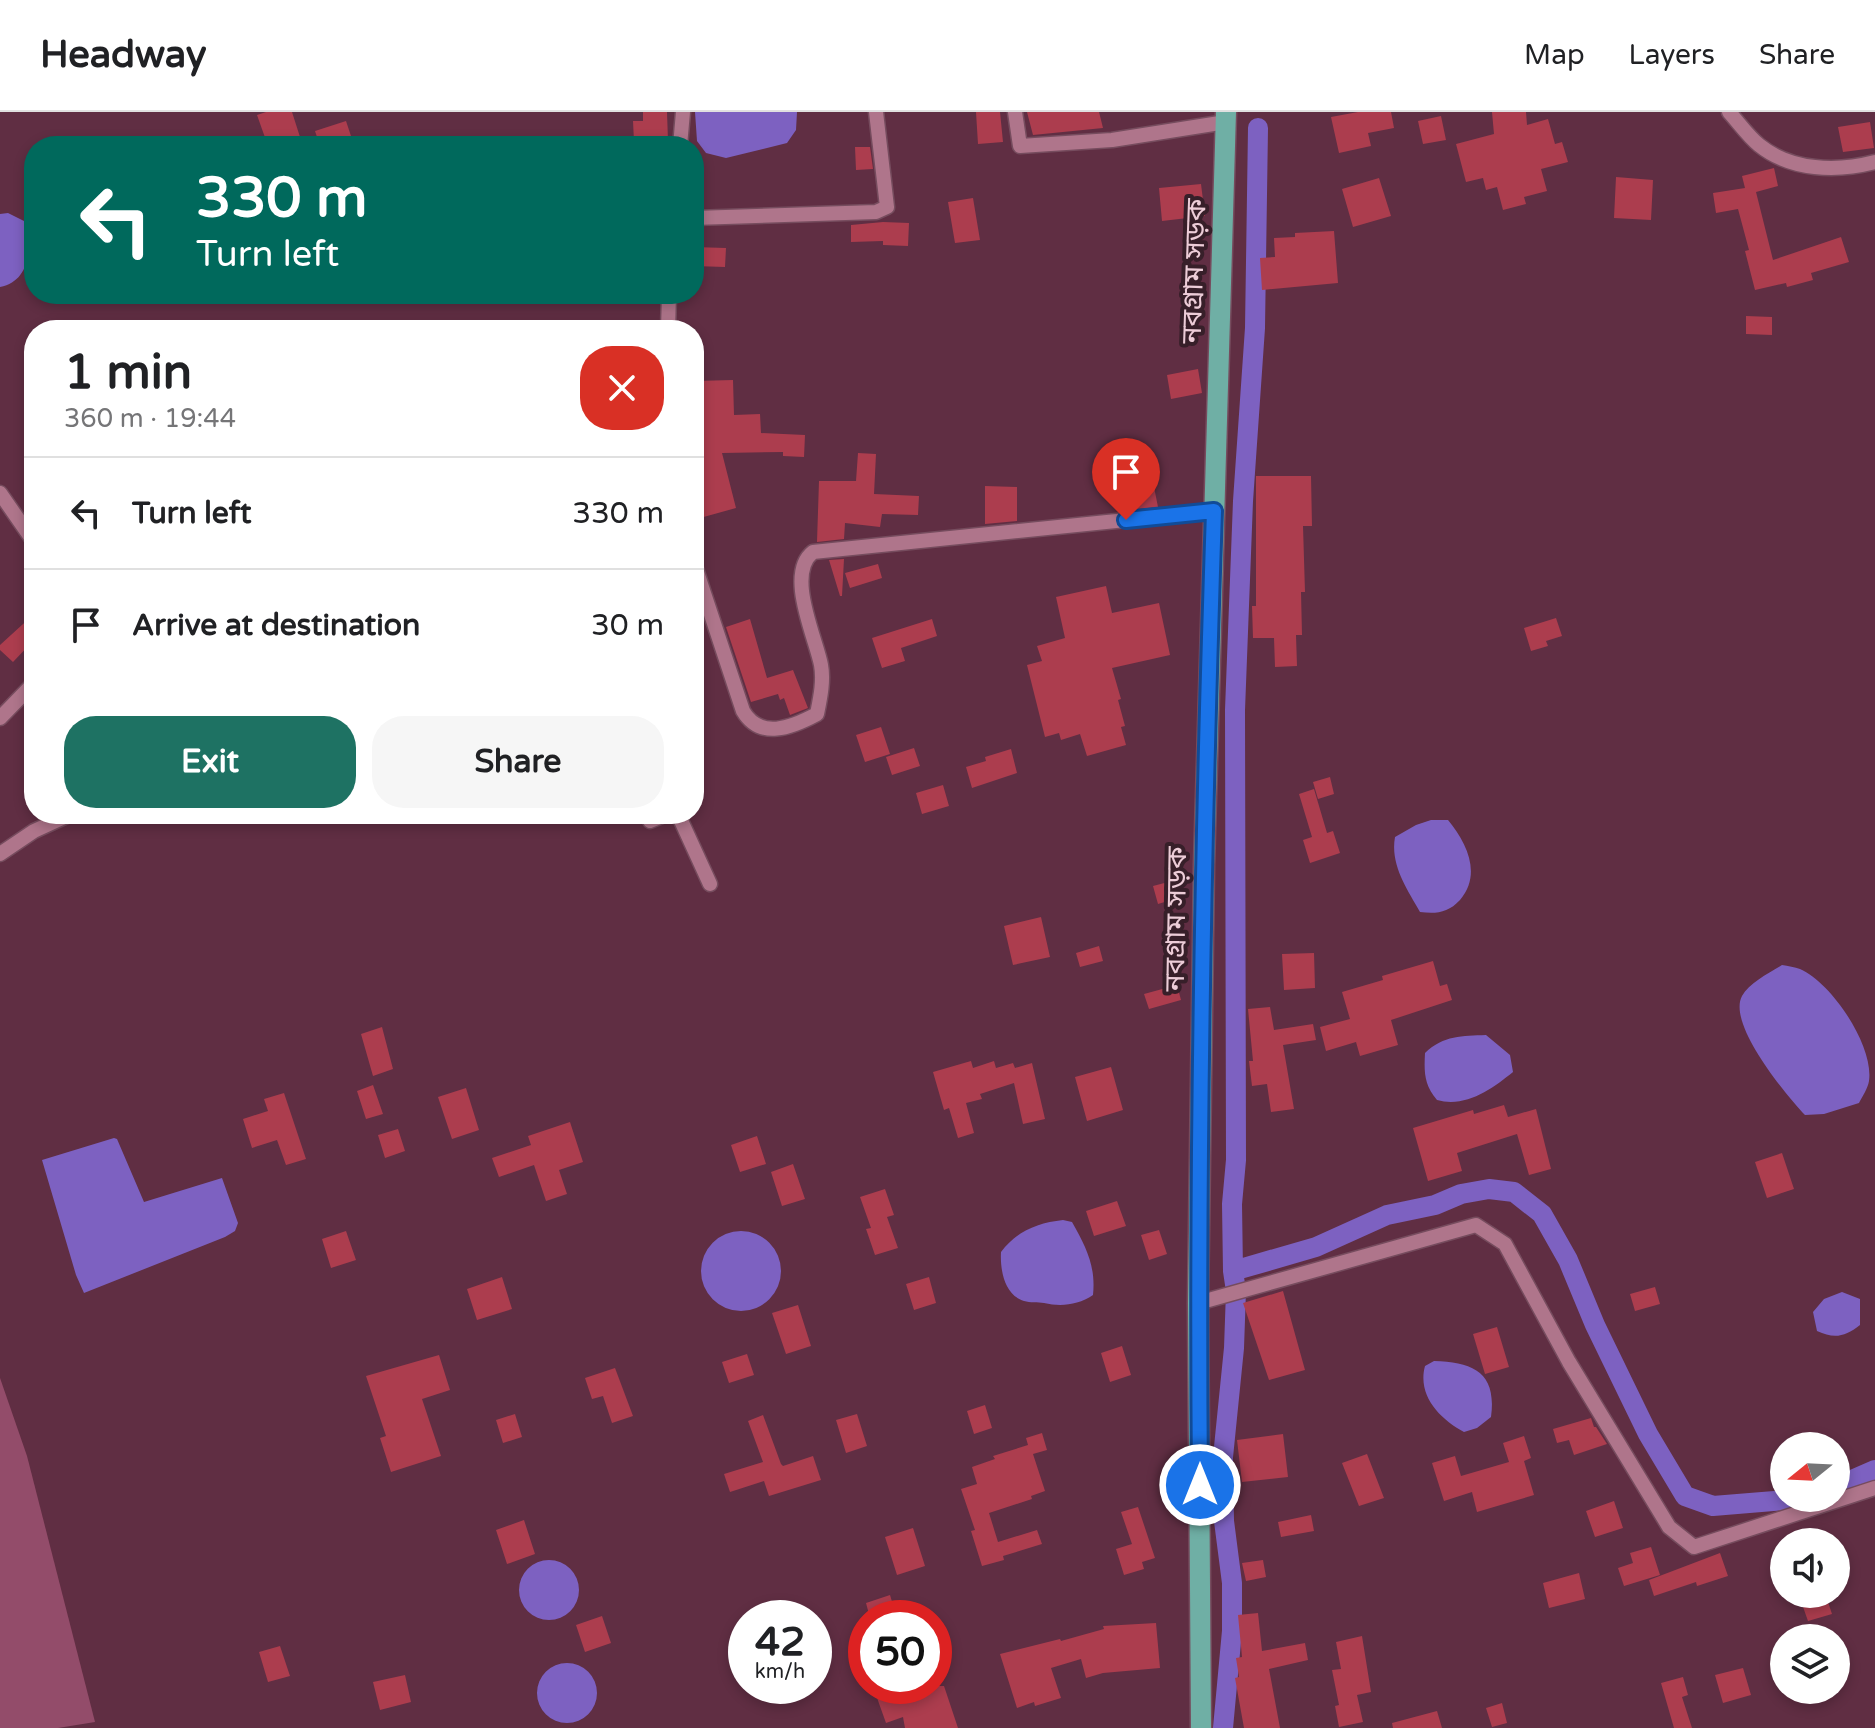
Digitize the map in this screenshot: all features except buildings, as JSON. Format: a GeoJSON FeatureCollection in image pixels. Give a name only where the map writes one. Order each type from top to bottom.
{"type":"FeatureCollection","features":[{"type":"Feature","properties":{"kind":"main road","name":"নবগ্রাম সড়ক"},"geometry":{"type":"LineString","coordinates":[[1201,1728],[1205,1301],[1204,865],[1226,117]]}},
{"type":"Feature","properties":{"kind":"street"},"geometry":{"type":"LineString","coordinates":[[681,136],[683,112]]}},
{"type":"Feature","properties":{"kind":"street"},"geometry":{"type":"LineString","coordinates":[[704,218],[876,212],[885,209],[876,112]]}},
{"type":"Feature","properties":{"kind":"street"},"geometry":{"type":"LineString","coordinates":[[1015,112],[1020,146],[1112,140],[1226,117]]}},
{"type":"Feature","properties":{"kind":"street"},"geometry":{"type":"LineString","coordinates":[[1729,112],[1759,145],[1811,168],[1850,169],[1875,162]]}},
{"type":"Feature","properties":{"kind":"street"},"geometry":{"type":"LineString","coordinates":[[0,493],[24,528]]}},
{"type":"Feature","properties":{"kind":"street"},"geometry":{"type":"LineString","coordinates":[[704,597],[743,711],[750,724],[762,730],[771,729],[805,721],[817,714],[821,665],[809,628],[802,578],[807,556],[813,552],[1214,511]]}},
{"type":"Feature","properties":{"kind":"street"},"geometry":{"type":"LineString","coordinates":[[0,718],[24,693]]}},
{"type":"Feature","properties":{"kind":"street"},"geometry":{"type":"LineString","coordinates":[[0,854],[49,824]]}},
{"type":"Feature","properties":{"kind":"street"},"geometry":{"type":"LineString","coordinates":[[683,824],[710,884]]}},
{"type":"Feature","properties":{"kind":"street"},"geometry":{"type":"LineString","coordinates":[[1205,1301],[1476,1225],[1505,1244],[1569,1362],[1669,1527],[1694,1547],[1875,1488]]}},
{"type":"Feature","properties":{"kind":"shaded area"},"geometry":{"type":"Polygon","coordinates":[[[695,112],[797,112],[796,130],[787,143],[726,158],[706,153],[704,136],[697,136],[695,112]]]}},
{"type":"Feature","properties":{"kind":"shaded area"},"geometry":{"type":"Polygon","coordinates":[[[8,213],[24,221],[24,269],[10,284],[0,287],[0,214],[8,213]]]}},
{"type":"Feature","properties":{"kind":"shaded area"},"geometry":{"type":"Polygon","coordinates":[[[1431,820],[1448,820],[1466,849],[1471,869],[1467,890],[1460,900],[1442,912],[1431,913],[1420,912],[1410,895],[1397,867],[1394,847],[1395,837],[1431,820]]]}},
{"type":"Feature","properties":{"kind":"shaded area"},"geometry":{"type":"Polygon","coordinates":[[[1782,965],[1800,969],[1825,987],[1858,1034],[1869,1067],[1868,1084],[1859,1103],[1824,1114],[1805,1115],[1773,1076],[1750,1041],[1740,1008],[1742,996],[1754,983],[1782,965]]]}},
{"type":"Feature","properties":{"kind":"shaded area"},"geometry":{"type":"Polygon","coordinates":[[[1486,1035],[1510,1055],[1513,1072],[1468,1099],[1437,1100],[1426,1078],[1425,1053],[1446,1040],[1486,1035]]]}},
{"type":"Feature","properties":{"kind":"shaded area"},"geometry":{"type":"Polygon","coordinates":[[[114,1138],[144,1202],[222,1178],[238,1223],[235,1231],[225,1237],[84,1293],[42,1160],[114,1138]]]}},
{"type":"Feature","properties":{"kind":"shaded area"},"geometry":{"type":"Polygon","coordinates":[[[1063,1220],[1072,1222],[1086,1248],[1093,1275],[1093,1295],[1063,1305],[1017,1298],[1005,1281],[1001,1252],[1028,1229],[1063,1220]]]}},
{"type":"Feature","properties":{"kind":"shaded area"},"geometry":{"type":"Polygon","coordinates":[[[741,1231],[756,1234],[769,1243],[778,1256],[781,1271],[778,1286],[769,1299],[756,1308],[741,1311],[726,1308],[713,1299],[704,1286],[701,1271],[704,1256],[713,1243],[726,1234],[741,1231]]]}},
{"type":"Feature","properties":{"kind":"shaded area"},"geometry":{"type":"Polygon","coordinates":[[[1842,1292],[1860,1299],[1860,1325],[1839,1336],[1817,1331],[1813,1312],[1824,1299],[1842,1292]]]}},
{"type":"Feature","properties":{"kind":"shaded area"},"geometry":{"type":"Polygon","coordinates":[[[1434,1361],[1461,1364],[1480,1373],[1490,1390],[1491,1417],[1477,1428],[1464,1432],[1439,1413],[1427,1397],[1423,1377],[1425,1366],[1434,1361]]]}},
{"type":"Feature","properties":{"kind":"shaded area"},"geometry":{"type":"Polygon","coordinates":[[[0,1378],[27,1456],[95,1722],[58,1728],[0,1728],[0,1378]]]}},
{"type":"Feature","properties":{"kind":"shaded area"},"geometry":{"type":"Polygon","coordinates":[[[549,1560],[561,1562],[570,1569],[577,1578],[577,1602],[570,1611],[561,1618],[549,1620],[537,1618],[528,1611],[521,1602],[519,1590],[521,1578],[528,1569],[537,1562],[549,1560]]]}},
{"type":"Feature","properties":{"kind":"shaded area"},"geometry":{"type":"Polygon","coordinates":[[[567,1663],[579,1665],[588,1672],[595,1681],[595,1705],[588,1714],[579,1721],[567,1723],[555,1721],[546,1714],[539,1705],[537,1693],[539,1681],[546,1672],[555,1665],[567,1663]]]}},
{"type":"Feature","properties":{"kind":"waterway"},"geometry":{"type":"LineString","coordinates":[[1223,1728],[1232,1631],[1232,1583],[1224,1521],[1223,1457],[1234,1348],[1236,1291],[1232,1204],[1236,1160],[1235,710],[1243,501],[1255,328],[1258,128]]}},
{"type":"Feature","properties":{"kind":"waterway"},"geometry":{"type":"LineString","coordinates":[[1233,1271],[1316,1247],[1387,1215],[1435,1205],[1461,1194],[1489,1189],[1514,1192],[1542,1214],[1568,1260],[1595,1325],[1648,1434],[1685,1496],[1713,1506],[1770,1501]]}},
{"type":"Feature","properties":{"kind":"waterway"},"geometry":{"type":"LineString","coordinates":[[1850,1481],[1875,1470]]}},
{"type":"Feature","properties":{"kind":"route"},"geometry":{"type":"LineString","coordinates":[[1126,520],[1214,511],[1204,865],[1198,1287],[1200,1485]]}}]}
